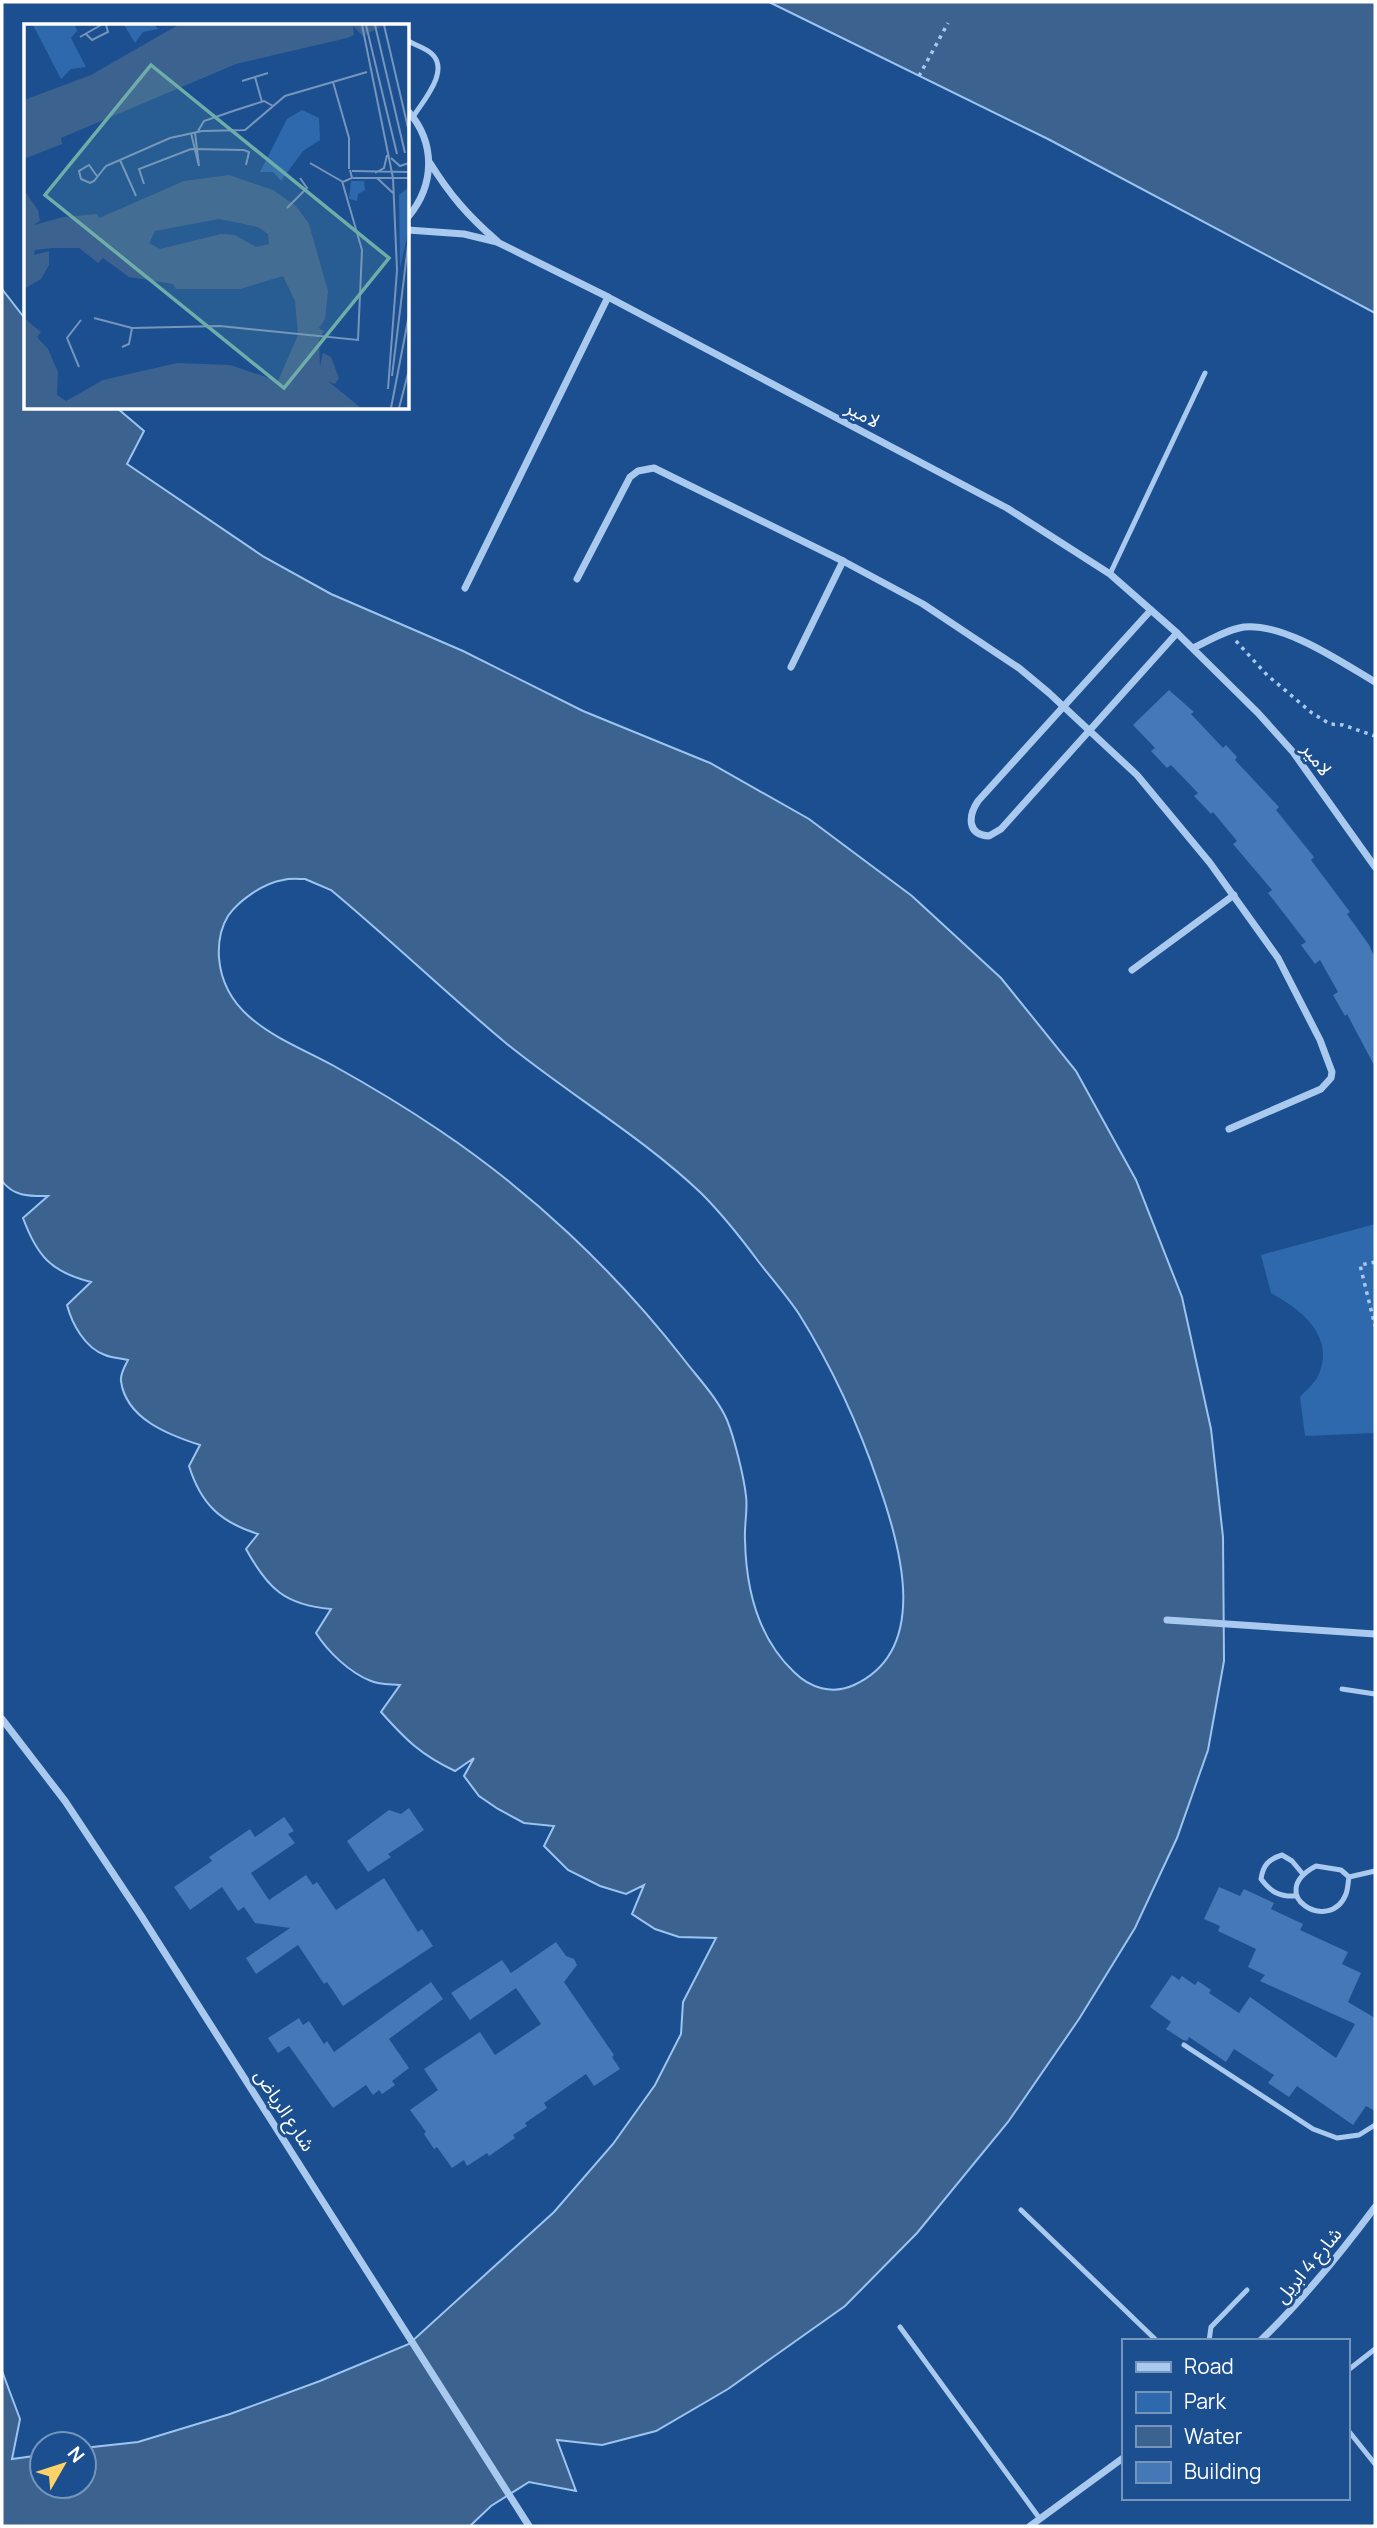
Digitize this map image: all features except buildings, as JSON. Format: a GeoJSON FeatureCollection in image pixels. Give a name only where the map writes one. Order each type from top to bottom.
{"type":"FeatureCollection","features":[{"type":"Feature","properties":{"kind":"street"},"geometry":{"type":"LineString","coordinates":[[410,114],[425,138],[429,162],[422,197],[410,213]]}},
{"type":"Feature","properties":{"kind":"street","name":"لامير"},"geometry":{"type":"LineString","coordinates":[[429,162],[451,196],[469,217],[497,242]]}},
{"type":"Feature","properties":{"kind":"street","name":"لامير"},"geometry":{"type":"LineString","coordinates":[[410,230],[464,234],[497,242],[608,297],[1007,508],[1110,574],[1193,648],[1258,713],[1293,752],[1375,867]]}},
{"type":"Feature","properties":{"kind":"street"},"geometry":{"type":"LineString","coordinates":[[465,589],[608,297]]}},
{"type":"Feature","properties":{"kind":"street"},"geometry":{"type":"LineString","coordinates":[[577,579],[630,477],[646,468],[654,468],[668,472],[923,604],[1019,668],[1137,775],[1202,853],[1278,958],[1320,1040],[1332,1072],[1321,1089],[1229,1129]]}},
{"type":"Feature","properties":{"kind":"street"},"geometry":{"type":"LineString","coordinates":[[790,667],[842,561]]}},
{"type":"Feature","properties":{"kind":"street"},"geometry":{"type":"LineString","coordinates":[[1151,610],[978,801],[970,817],[970,823],[976,833],[989,836],[1000,829],[1177,633]]}},
{"type":"Feature","properties":{"kind":"street"},"geometry":{"type":"LineString","coordinates":[[1193,648],[1226,631],[1246,627],[1268,629],[1293,637],[1375,682]]}},
{"type":"Feature","properties":{"kind":"street"},"geometry":{"type":"LineString","coordinates":[[1132,970],[1234,895]]}},
{"type":"Feature","properties":{"kind":"street"},"geometry":{"type":"LineString","coordinates":[[1167,1620],[1375,1634]]}},
{"type":"Feature","properties":{"kind":"street","name":"شارع الرياض"},"geometry":{"type":"LineString","coordinates":[[2,1719],[65,1801],[135,1906],[297,2157],[379,2292],[529,2526]]}},
{"type":"Feature","properties":{"kind":"street","name":"شارع 4 ابريل"},"geometry":{"type":"LineString","coordinates":[[1263,2339],[1326,2270],[1375,2207]]}},
{"type":"Feature","properties":{"kind":"street"},"geometry":{"type":"LineString","coordinates":[[1030,2526],[1122,2459]]}},
{"type":"Feature","properties":{"kind":"lane"},"geometry":{"type":"LineString","coordinates":[[410,42],[430,52],[438,61],[439,73],[410,114]]}},
{"type":"Feature","properties":{"kind":"lane"},"geometry":{"type":"LineString","coordinates":[[1110,574],[1205,373]]}},
{"type":"Feature","properties":{"kind":"lane"},"geometry":{"type":"LineString","coordinates":[[1342,1689],[1375,1694]]}},
{"type":"Feature","properties":{"kind":"lane"},"geometry":{"type":"LineString","coordinates":[[1296,1896],[1284,1897],[1270,1890],[1261,1879],[1263,1868],[1271,1858],[1282,1856],[1292,1861],[1302,1873]]}},
{"type":"Feature","properties":{"kind":"lane"},"geometry":{"type":"LineString","coordinates":[[1315,1866],[1341,1870],[1349,1877],[1347,1893],[1339,1904],[1328,1911],[1314,1911],[1303,1907],[1296,1896],[1296,1885],[1302,1873],[1315,1866]]}},
{"type":"Feature","properties":{"kind":"lane"},"geometry":{"type":"LineString","coordinates":[[1349,1877],[1375,1871]]}},
{"type":"Feature","properties":{"kind":"lane"},"geometry":{"type":"LineString","coordinates":[[1184,2045],[1313,2129],[1337,2138],[1359,2135],[1375,2124]]}},
{"type":"Feature","properties":{"kind":"lane"},"geometry":{"type":"LineString","coordinates":[[1021,2210],[1155,2339]]}},
{"type":"Feature","properties":{"kind":"lane"},"geometry":{"type":"LineString","coordinates":[[1209,2339],[1211,2327],[1247,2290]]}},
{"type":"Feature","properties":{"kind":"lane"},"geometry":{"type":"LineString","coordinates":[[900,2327],[1040,2519]]}},
{"type":"Feature","properties":{"kind":"lane"},"geometry":{"type":"LineString","coordinates":[[1349,2369],[1375,2349]]}},
{"type":"Feature","properties":{"kind":"lane"},"geometry":{"type":"LineString","coordinates":[[1349,2432],[1375,2464]]}},
{"type":"Feature","properties":{"kind":"path"},"geometry":{"type":"LineString","coordinates":[[919,76],[948,23]]}},
{"type":"Feature","properties":{"kind":"path"},"geometry":{"type":"LineString","coordinates":[[1226,631],[1267,675],[1312,713],[1330,724],[1343,725],[1375,736]]}},
{"type":"Feature","properties":{"kind":"path"},"geometry":{"type":"LineString","coordinates":[[1375,1262],[1360,1265],[1375,1326]]}},
{"type":"Feature","properties":{"kind":"green space"},"geometry":{"type":"Polygon","coordinates":[[[1375,1224],[1375,1433],[1305,1436],[1300,1397],[1318,1376],[1323,1349],[1313,1326],[1304,1316],[1271,1293],[1261,1255],[1375,1224]]]}},
{"type":"Feature","properties":{"kind":"water"},"geometry":{"type":"Polygon","coordinates":[[[769,2],[1375,2],[1375,313],[1048,139],[769,2]]]}},
{"type":"Feature","properties":{"kind":"water"},"geometry":{"type":"Polygon","coordinates":[[[2,289],[24,317],[24,410],[119,410],[144,431],[127,464],[264,557],[331,594],[463,651],[583,711],[710,763],[809,819],[912,896],[1001,978],[1076,1071],[1136,1180],[1182,1297],[1211,1429],[1223,1537],[1224,1661],[1208,1750],[1177,1838],[1135,1928],[1079,2019],[1008,2122],[917,2233],[845,2306],[728,2389],[656,2431],[602,2445],[557,2440],[576,2491],[529,2482],[491,2506],[470,2526],[2,2526],[2,2371],[20,2419],[12,2459],[28,2457],[28,2500],[98,2500],[98,2446],[138,2442],[230,2414],[409,2344],[554,2212],[613,2144],[655,2085],[681,2034],[683,2002],[716,1938],[679,1937],[655,1929],[632,1914],[644,1885],[626,1894],[600,1886],[568,1870],[544,1846],[554,1826],[524,1823],[479,1796],[464,1776],[474,1758],[455,1771],[423,1753],[390,1722],[381,1712],[400,1685],[374,1682],[348,1667],[316,1633],[331,1609],[301,1604],[290,1599],[270,1585],[262,1575],[246,1549],[258,1534],[233,1524],[214,1510],[194,1479],[189,1466],[200,1445],[163,1430],[140,1415],[131,1406],[121,1381],[128,1360],[108,1356],[91,1347],[72,1320],[67,1305],[91,1282],[65,1273],[47,1260],[34,1243],[23,1218],[48,1196],[17,1193],[2,1181],[2,289]],[[286,879],[260,888],[233,910],[221,931],[219,958],[223,980],[232,998],[245,1013],[278,1037],[334,1066],[426,1121],[506,1179],[599,1263],[656,1325],[712,1395],[727,1420],[745,1488],[746,1558],[751,1594],[771,1644],[800,1678],[814,1686],[838,1689],[854,1685],[878,1669],[893,1647],[901,1622],[901,1565],[887,1509],[863,1441],[834,1376],[811,1334],[794,1307],[731,1226],[701,1193],[655,1153],[531,1063],[331,890],[305,879],[286,879]]]}}]}
